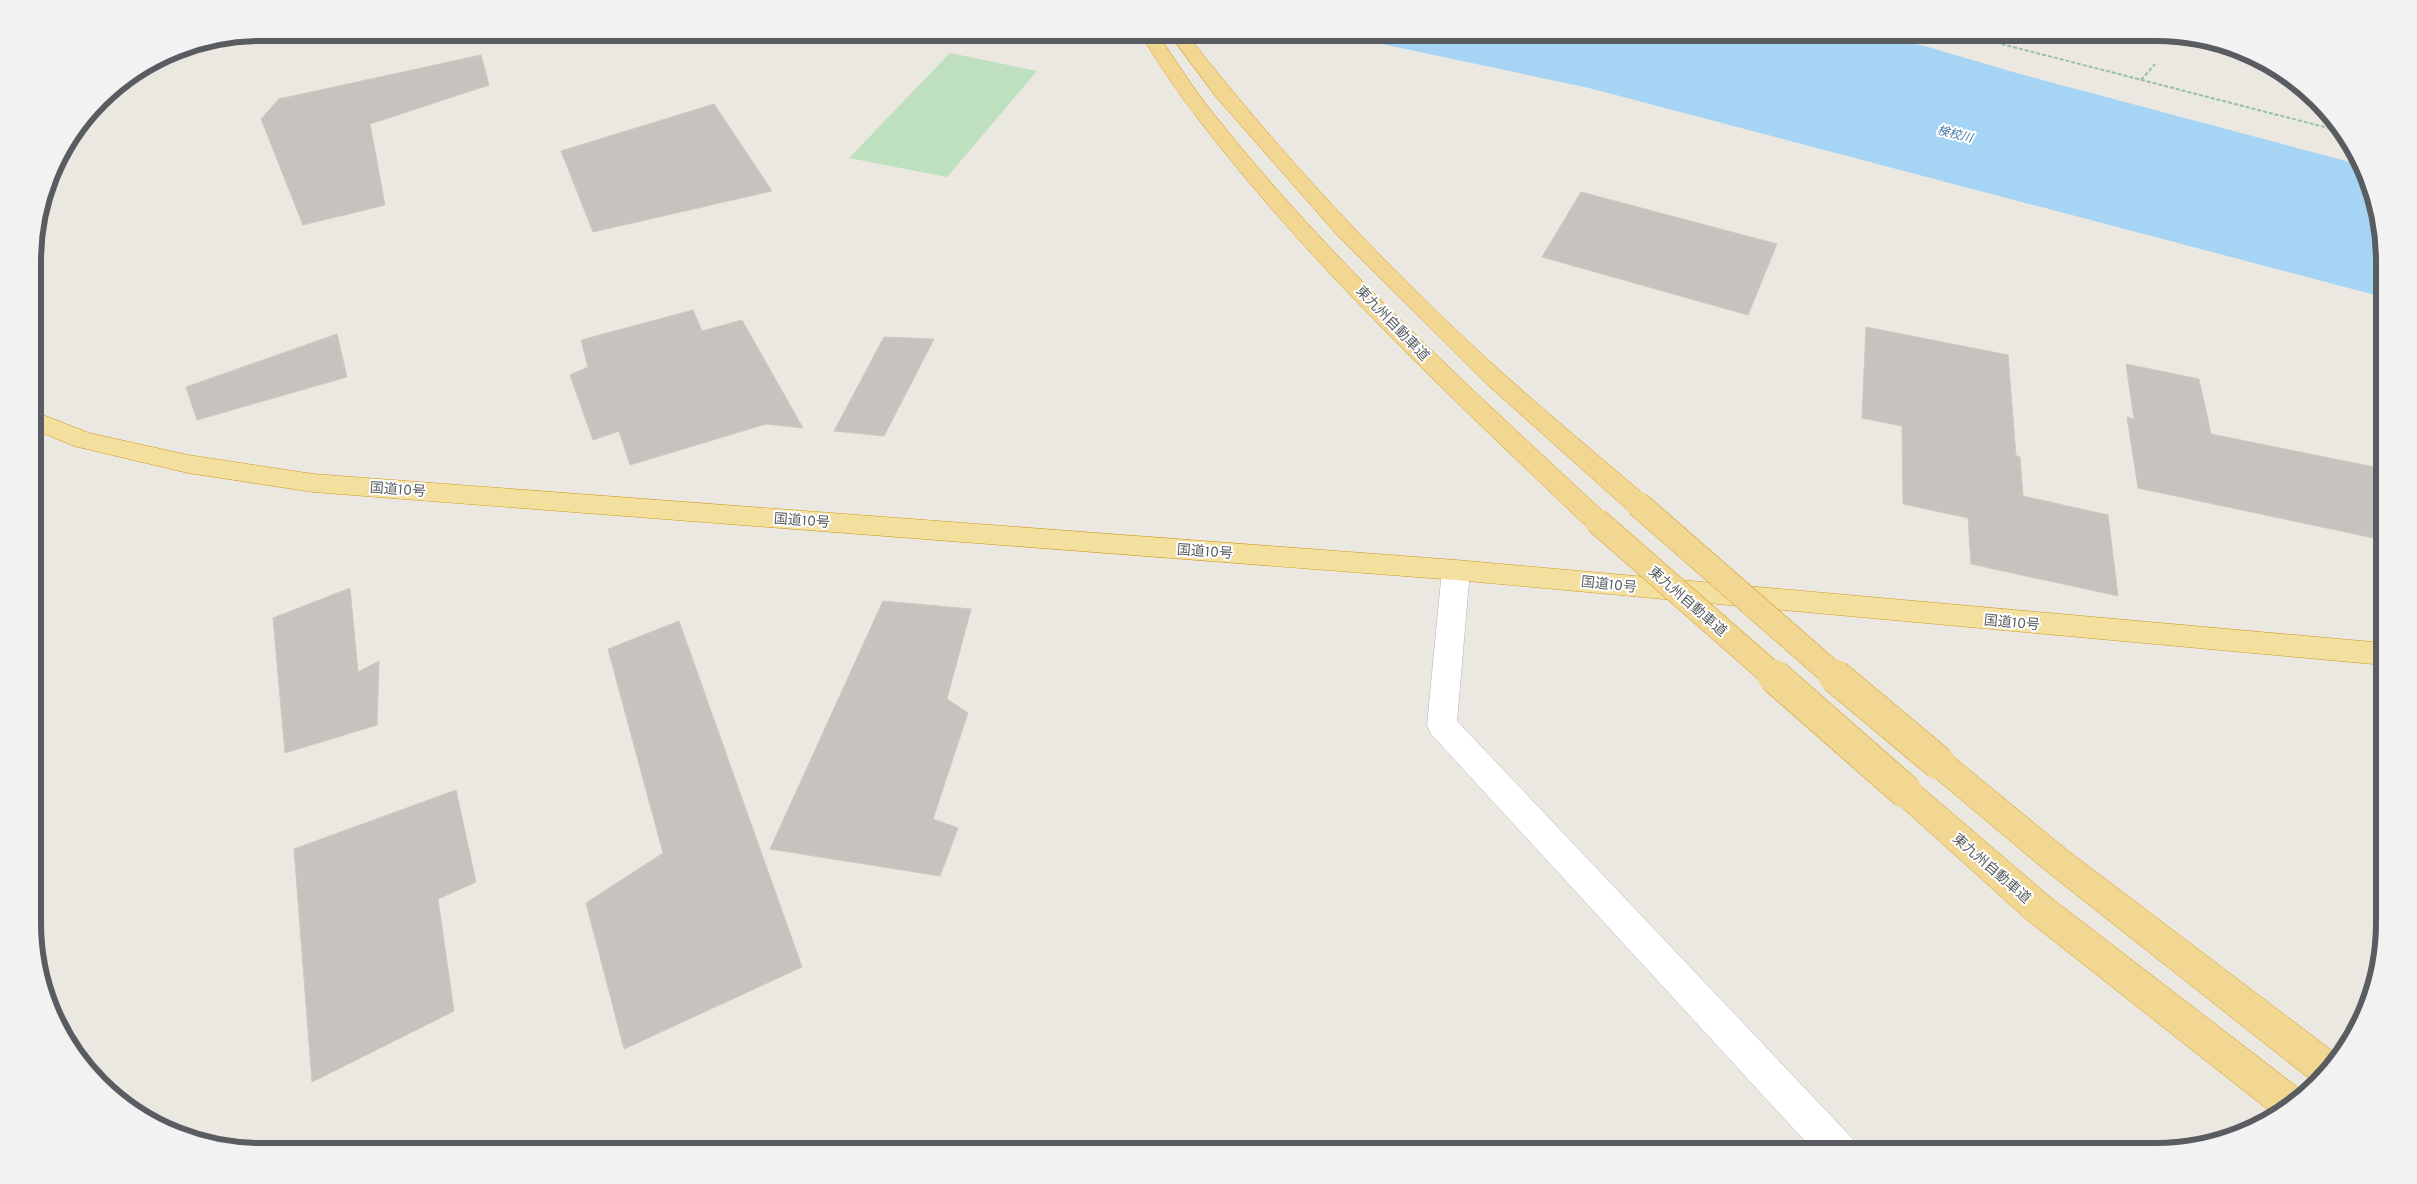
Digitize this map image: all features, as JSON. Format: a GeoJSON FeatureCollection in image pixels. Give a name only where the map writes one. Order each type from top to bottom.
{"type":"FeatureCollection","features":[{"type":"Feature","properties":{"kind":"highway","name":"東九州自動車道"},"geometry":{"type":"LineString","coordinates":[[1153,41],[1226,142],[1315,244],[1464,395],[1597,521],[2038,908],[2286,1100]]}},
{"type":"Feature","properties":{"kind":"highway"},"geometry":{"type":"LineString","coordinates":[[1183,41],[1258,134],[1346,233],[1491,375],[1798,645],[1939,763],[2056,860],[2323,1066]]}},
{"type":"Feature","properties":{"kind":"highway","name":"国道10号"},"geometry":{"type":"LineString","coordinates":[[41,422],[83,440],[188,464],[313,483],[1456,570],[1792,602],[2376,653]]}},
{"type":"Feature","properties":{"kind":"street"},"geometry":{"type":"LineString","coordinates":[[1456,570],[1442,724],[1832,1143]]}},
{"type":"Feature","properties":{"kind":"path"},"geometry":{"type":"LineString","coordinates":[[1990,41],[2331,129]]}},
{"type":"Feature","properties":{"kind":"green space"},"geometry":{"type":"Polygon","coordinates":[[[950,53],[1037,71],[947,177],[849,158],[950,53]]]}},
{"type":"Feature","properties":{"kind":"water","name":"検校川"},"geometry":{"type":"Polygon","coordinates":[[[1345,41],[1902,41],[1928,47],[2020,74],[2352,163],[2364,191],[2372,219],[2376,262],[2376,295],[1589,88],[1382,44],[1345,41]]]}},
{"type":"Feature","properties":{"kind":"building"},"geometry":{"type":"Polygon","coordinates":[[[481,55],[489,85],[370,124],[385,205],[303,225],[261,119],[279,99],[481,55]]]}},
{"type":"Feature","properties":{"kind":"building"},"geometry":{"type":"Polygon","coordinates":[[[714,104],[772,191],[593,232],[561,151],[714,104]]]}},
{"type":"Feature","properties":{"kind":"building"},"geometry":{"type":"Polygon","coordinates":[[[1581,192],[1777,244],[1748,315],[1542,257],[1581,192]]]}},
{"type":"Feature","properties":{"kind":"building"},"geometry":{"type":"Polygon","coordinates":[[[693,310],[702,331],[742,320],[803,428],[766,424],[630,465],[619,431],[593,440],[570,375],[588,367],[581,340],[693,310]]]}},
{"type":"Feature","properties":{"kind":"building"},"geometry":{"type":"Polygon","coordinates":[[[1866,327],[2008,355],[2016,456],[2020,457],[2023,496],[2108,515],[2118,596],[1971,564],[1968,518],[1903,504],[1902,426],[1862,418],[1866,327]]]}},
{"type":"Feature","properties":{"kind":"building"},"geometry":{"type":"Polygon","coordinates":[[[337,334],[347,377],[197,420],[186,387],[337,334]]]}},
{"type":"Feature","properties":{"kind":"building"},"geometry":{"type":"Polygon","coordinates":[[[884,337],[934,339],[884,436],[834,431],[884,337]]]}},
{"type":"Feature","properties":{"kind":"building"},"geometry":{"type":"Polygon","coordinates":[[[2126,364],[2199,379],[2211,434],[2374,467],[2376,473],[2376,539],[2138,488],[2127,417],[2134,419],[2126,364]]]}},
{"type":"Feature","properties":{"kind":"building"},"geometry":{"type":"Polygon","coordinates":[[[350,588],[358,672],[379,661],[377,725],[285,753],[273,618],[350,588]]]}},
{"type":"Feature","properties":{"kind":"building"},"geometry":{"type":"Polygon","coordinates":[[[883,601],[971,609],[947,699],[968,713],[933,819],[958,828],[940,876],[770,849],[883,601]]]}},
{"type":"Feature","properties":{"kind":"building"},"geometry":{"type":"Polygon","coordinates":[[[679,621],[802,967],[624,1049],[586,903],[663,853],[608,649],[679,621]]]}},
{"type":"Feature","properties":{"kind":"building"},"geometry":{"type":"Polygon","coordinates":[[[456,790],[476,882],[438,899],[454,1011],[312,1082],[294,849],[456,790]]]}}]}
